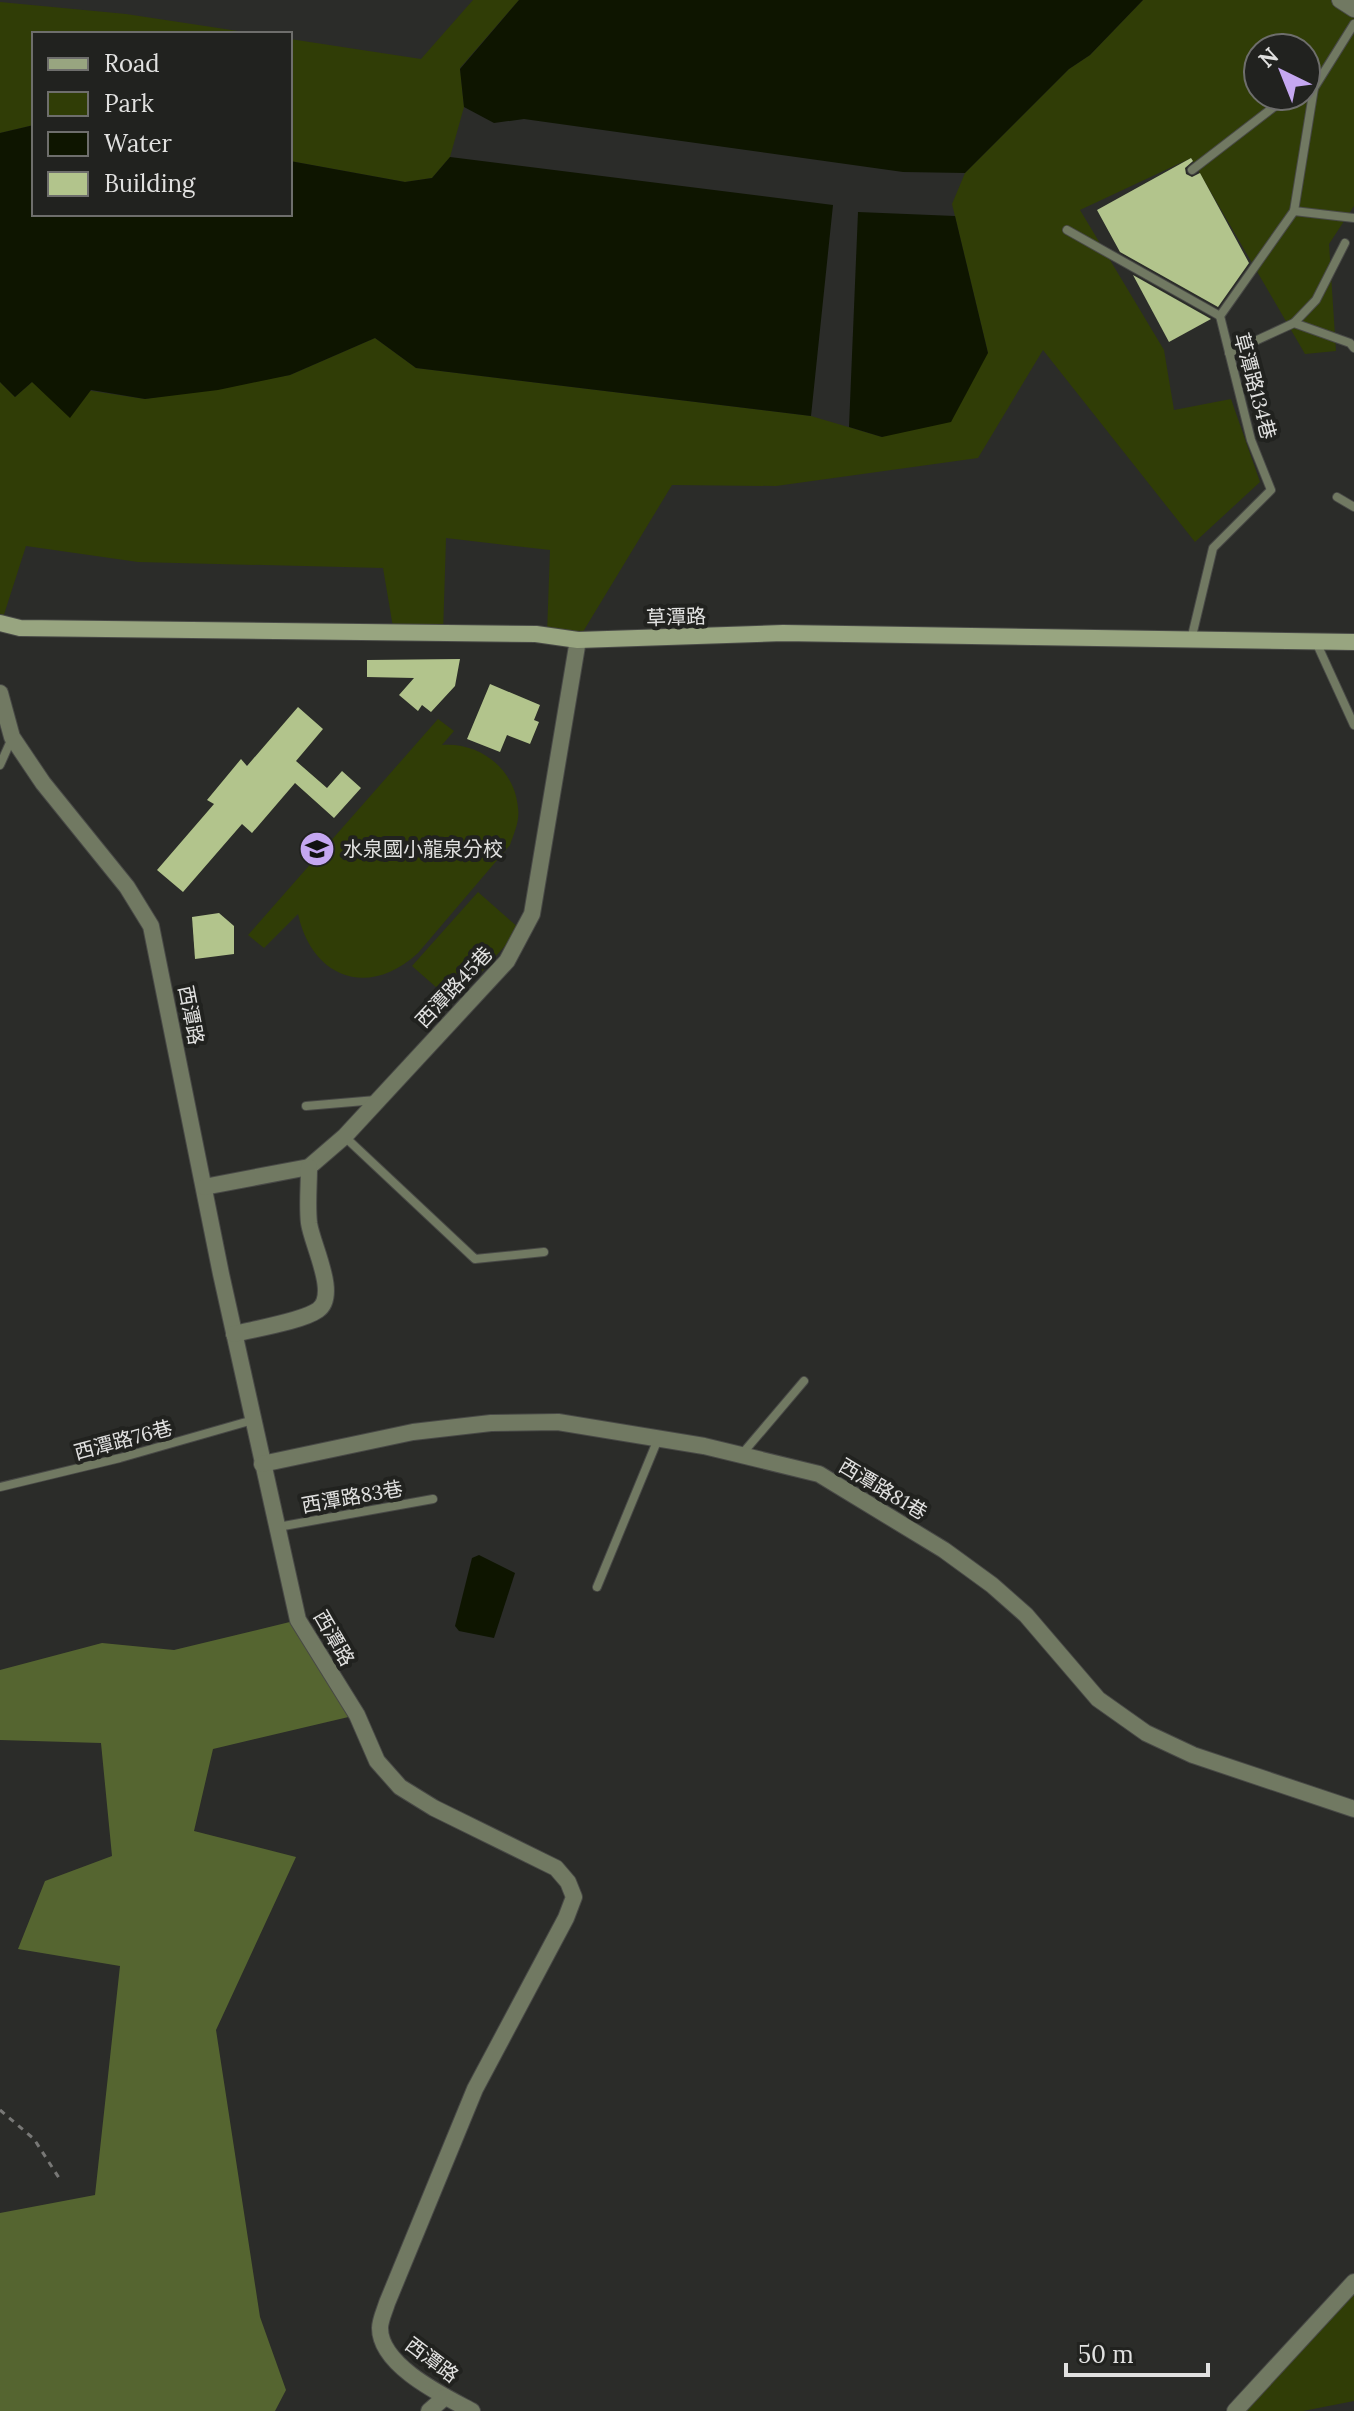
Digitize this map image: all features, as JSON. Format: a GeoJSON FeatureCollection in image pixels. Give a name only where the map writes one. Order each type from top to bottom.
{"type":"FeatureCollection","features":[{"type":"Feature","properties":{"kind":"street"},"geometry":{"type":"LineString","coordinates":[[1340,0],[1354,9]]}},
{"type":"Feature","properties":{"kind":"street","name":"草潭路"},"geometry":{"type":"LineString","coordinates":[[0,623],[20,628],[536,634],[578,640],[783,633],[1354,642]]}},
{"type":"Feature","properties":{"kind":"street","name":"西潭路45巷"},"geometry":{"type":"LineString","coordinates":[[204,1187],[309,1167],[345,1136],[507,961],[532,914],[578,640]]}},
{"type":"Feature","properties":{"kind":"street","name":"西潭路"},"geometry":{"type":"LineString","coordinates":[[0,693],[12,737],[43,783],[127,887],[151,926],[234,1334],[298,1620],[357,1715],[377,1761],[400,1787],[434,1808],[556,1868],[568,1882],[574,1897],[566,1918],[475,2089],[387,2303],[380,2328],[384,2346],[396,2363],[445,2397],[472,2411]]}},
{"type":"Feature","properties":{"kind":"street"},"geometry":{"type":"LineString","coordinates":[[234,1334],[309,1315],[320,1309],[326,1297],[326,1284],[309,1224],[309,1167]]}},
{"type":"Feature","properties":{"kind":"street","name":"西潭路81巷"},"geometry":{"type":"LineString","coordinates":[[262,1464],[413,1432],[491,1423],[558,1422],[658,1438],[819,1474],[944,1550],[992,1585],[1026,1615],[1098,1699],[1146,1733],[1193,1755],[1354,1809]]}},
{"type":"Feature","properties":{"kind":"street"},"geometry":{"type":"LineString","coordinates":[[1235,2411],[1354,2282]]}},
{"type":"Feature","properties":{"kind":"street"},"geometry":{"type":"LineString","coordinates":[[429,2411],[445,2397]]}},
{"type":"Feature","properties":{"kind":"lane"},"geometry":{"type":"LineString","coordinates":[[1322,72],[1354,24]]}},
{"type":"Feature","properties":{"kind":"lane"},"geometry":{"type":"LineString","coordinates":[[1192,170],[1267,112]]}},
{"type":"Feature","properties":{"kind":"lane","name":"草潭路134巷"},"geometry":{"type":"LineString","coordinates":[[1191,640],[1213,548],[1271,490],[1251,440],[1220,316],[1294,211],[1307,112]]}},
{"type":"Feature","properties":{"kind":"lane"},"geometry":{"type":"LineString","coordinates":[[1294,211],[1354,218]]}},
{"type":"Feature","properties":{"kind":"lane"},"geometry":{"type":"LineString","coordinates":[[1067,230],[1220,316]]}},
{"type":"Feature","properties":{"kind":"lane"},"geometry":{"type":"LineString","coordinates":[[1229,353],[1294,323],[1316,300],[1345,243]]}},
{"type":"Feature","properties":{"kind":"lane"},"geometry":{"type":"LineString","coordinates":[[1294,323],[1350,343],[1354,348]]}},
{"type":"Feature","properties":{"kind":"lane"},"geometry":{"type":"LineString","coordinates":[[1337,497],[1354,507]]}},
{"type":"Feature","properties":{"kind":"lane"},"geometry":{"type":"LineString","coordinates":[[1316,641],[1354,725]]}},
{"type":"Feature","properties":{"kind":"lane"},"geometry":{"type":"LineString","coordinates":[[0,765],[12,737]]}},
{"type":"Feature","properties":{"kind":"lane"},"geometry":{"type":"LineString","coordinates":[[306,1106],[377,1100]]}},
{"type":"Feature","properties":{"kind":"lane"},"geometry":{"type":"LineString","coordinates":[[345,1136],[475,1259],[544,1252]]}},
{"type":"Feature","properties":{"kind":"lane"},"geometry":{"type":"LineString","coordinates":[[741,1455],[804,1381]]}},
{"type":"Feature","properties":{"kind":"lane","name":"西潭路76巷"},"geometry":{"type":"LineString","coordinates":[[0,1487],[120,1458],[253,1420]]}},
{"type":"Feature","properties":{"kind":"lane"},"geometry":{"type":"LineString","coordinates":[[597,1587],[658,1438]]}},
{"type":"Feature","properties":{"kind":"lane","name":"西潭路83巷"},"geometry":{"type":"LineString","coordinates":[[278,1527],[433,1499]]}},
{"type":"Feature","properties":{"kind":"path"},"geometry":{"type":"LineString","coordinates":[[0,2110],[34,2139],[61,2181]]}},
{"type":"Feature","properties":{"kind":"green space"},"geometry":{"type":"Polygon","coordinates":[[[473,0],[519,0],[460,68],[464,107],[450,157],[432,178],[405,182],[292,161],[292,39],[421,59],[473,0]]]}},
{"type":"Feature","properties":{"kind":"green space"},"geometry":{"type":"Polygon","coordinates":[[[1143,0],[1354,0],[1354,206],[1329,244],[1336,351],[1305,354],[1191,158],[1080,210],[1164,350],[1174,410],[1231,399],[1260,482],[1195,542],[1043,350],[978,458],[776,486],[672,485],[578,640],[547,634],[550,550],[446,538],[443,634],[394,633],[383,568],[138,562],[26,546],[0,627],[0,382],[15,397],[32,382],[145,399],[290,375],[375,338],[416,368],[811,416],[882,437],[988,353],[952,204],[965,173],[1069,69],[1090,55],[1143,0]]]}},
{"type":"Feature","properties":{"kind":"green space"},"geometry":{"type":"Polygon","coordinates":[[[0,2],[126,14],[245,32],[32,32],[32,125],[0,133],[0,2]]]}},
{"type":"Feature","properties":{"kind":"green space"},"geometry":{"type":"Polygon","coordinates":[[[438,719],[454,731],[442,745],[456,745],[482,753],[503,770],[515,794],[518,818],[510,845],[418,953],[399,967],[362,978],[344,975],[329,967],[316,954],[305,936],[298,914],[264,948],[248,935],[438,719]]]}},
{"type":"Feature","properties":{"kind":"green space"},"geometry":{"type":"Polygon","coordinates":[[[478,892],[520,929],[454,1003],[412,966],[478,892]]]}},
{"type":"Feature","properties":{"kind":"green space"},"geometry":{"type":"Polygon","coordinates":[[[298,1620],[357,1715],[213,1749],[194,1831],[296,1857],[216,2030],[260,2317],[286,2390],[275,2411],[0,2411],[0,2213],[95,2195],[120,1966],[18,1949],[45,1881],[112,1856],[101,1743],[0,1740],[0,1670],[102,1643],[174,1650],[298,1620]]]}},
{"type":"Feature","properties":{"kind":"green space"},"geometry":{"type":"Polygon","coordinates":[[[1354,2282],[1354,2401],[1303,2411],[1235,2411],[1354,2282]]]}},
{"type":"Feature","properties":{"kind":"water"},"geometry":{"type":"Polygon","coordinates":[[[519,0],[1143,0],[1090,55],[1069,69],[965,173],[903,172],[524,119],[494,123],[464,107],[460,69],[519,0]]]}},
{"type":"Feature","properties":{"kind":"water"},"geometry":{"type":"Polygon","coordinates":[[[32,125],[32,216],[292,216],[292,161],[405,182],[432,178],[450,157],[833,205],[811,416],[416,368],[375,338],[290,375],[218,390],[145,399],[91,390],[70,418],[32,382],[15,397],[0,382],[0,133],[32,125]]]}},
{"type":"Feature","properties":{"kind":"water"},"geometry":{"type":"Polygon","coordinates":[[[858,212],[955,216],[988,353],[951,422],[882,437],[849,427],[858,212]]]}},
{"type":"Feature","properties":{"kind":"water"},"geometry":{"type":"Polygon","coordinates":[[[479,1555],[515,1573],[494,1638],[459,1631],[455,1626],[472,1558],[479,1555]]]}},
{"type":"Feature","properties":{"kind":"building"},"geometry":{"type":"Polygon","coordinates":[[[1191,158],[1193,161],[1185,168],[1186,174],[1192,177],[1200,173],[1249,263],[1218,307],[1120,252],[1097,210],[1191,158]]]}},
{"type":"Feature","properties":{"kind":"building"},"geometry":{"type":"Polygon","coordinates":[[[1133,275],[1211,319],[1169,342],[1133,275]]]}},
{"type":"Feature","properties":{"kind":"building"},"geometry":{"type":"Polygon","coordinates":[[[460,659],[455,686],[431,712],[422,705],[418,711],[399,695],[414,678],[367,677],[367,660],[460,659]]]}},
{"type":"Feature","properties":{"kind":"building"},"geometry":{"type":"Polygon","coordinates":[[[490,684],[540,705],[534,720],[539,722],[530,744],[507,735],[500,752],[467,739],[490,684]]]}},
{"type":"Feature","properties":{"kind":"building"},"geometry":{"type":"Polygon","coordinates":[[[298,707],[323,729],[296,761],[327,788],[342,771],[361,788],[334,818],[295,783],[252,833],[242,824],[183,892],[157,870],[214,804],[207,800],[241,759],[247,766],[298,707]]]}},
{"type":"Feature","properties":{"kind":"building"},"geometry":{"type":"Polygon","coordinates":[[[219,913],[234,926],[234,954],[195,959],[192,917],[219,913]]]}},
{"type":"Feature","properties":{"kind":"place","name":"水泉國小龍泉分校"},"geometry":{"type":"Point","coordinates":[317,849]}}]}
